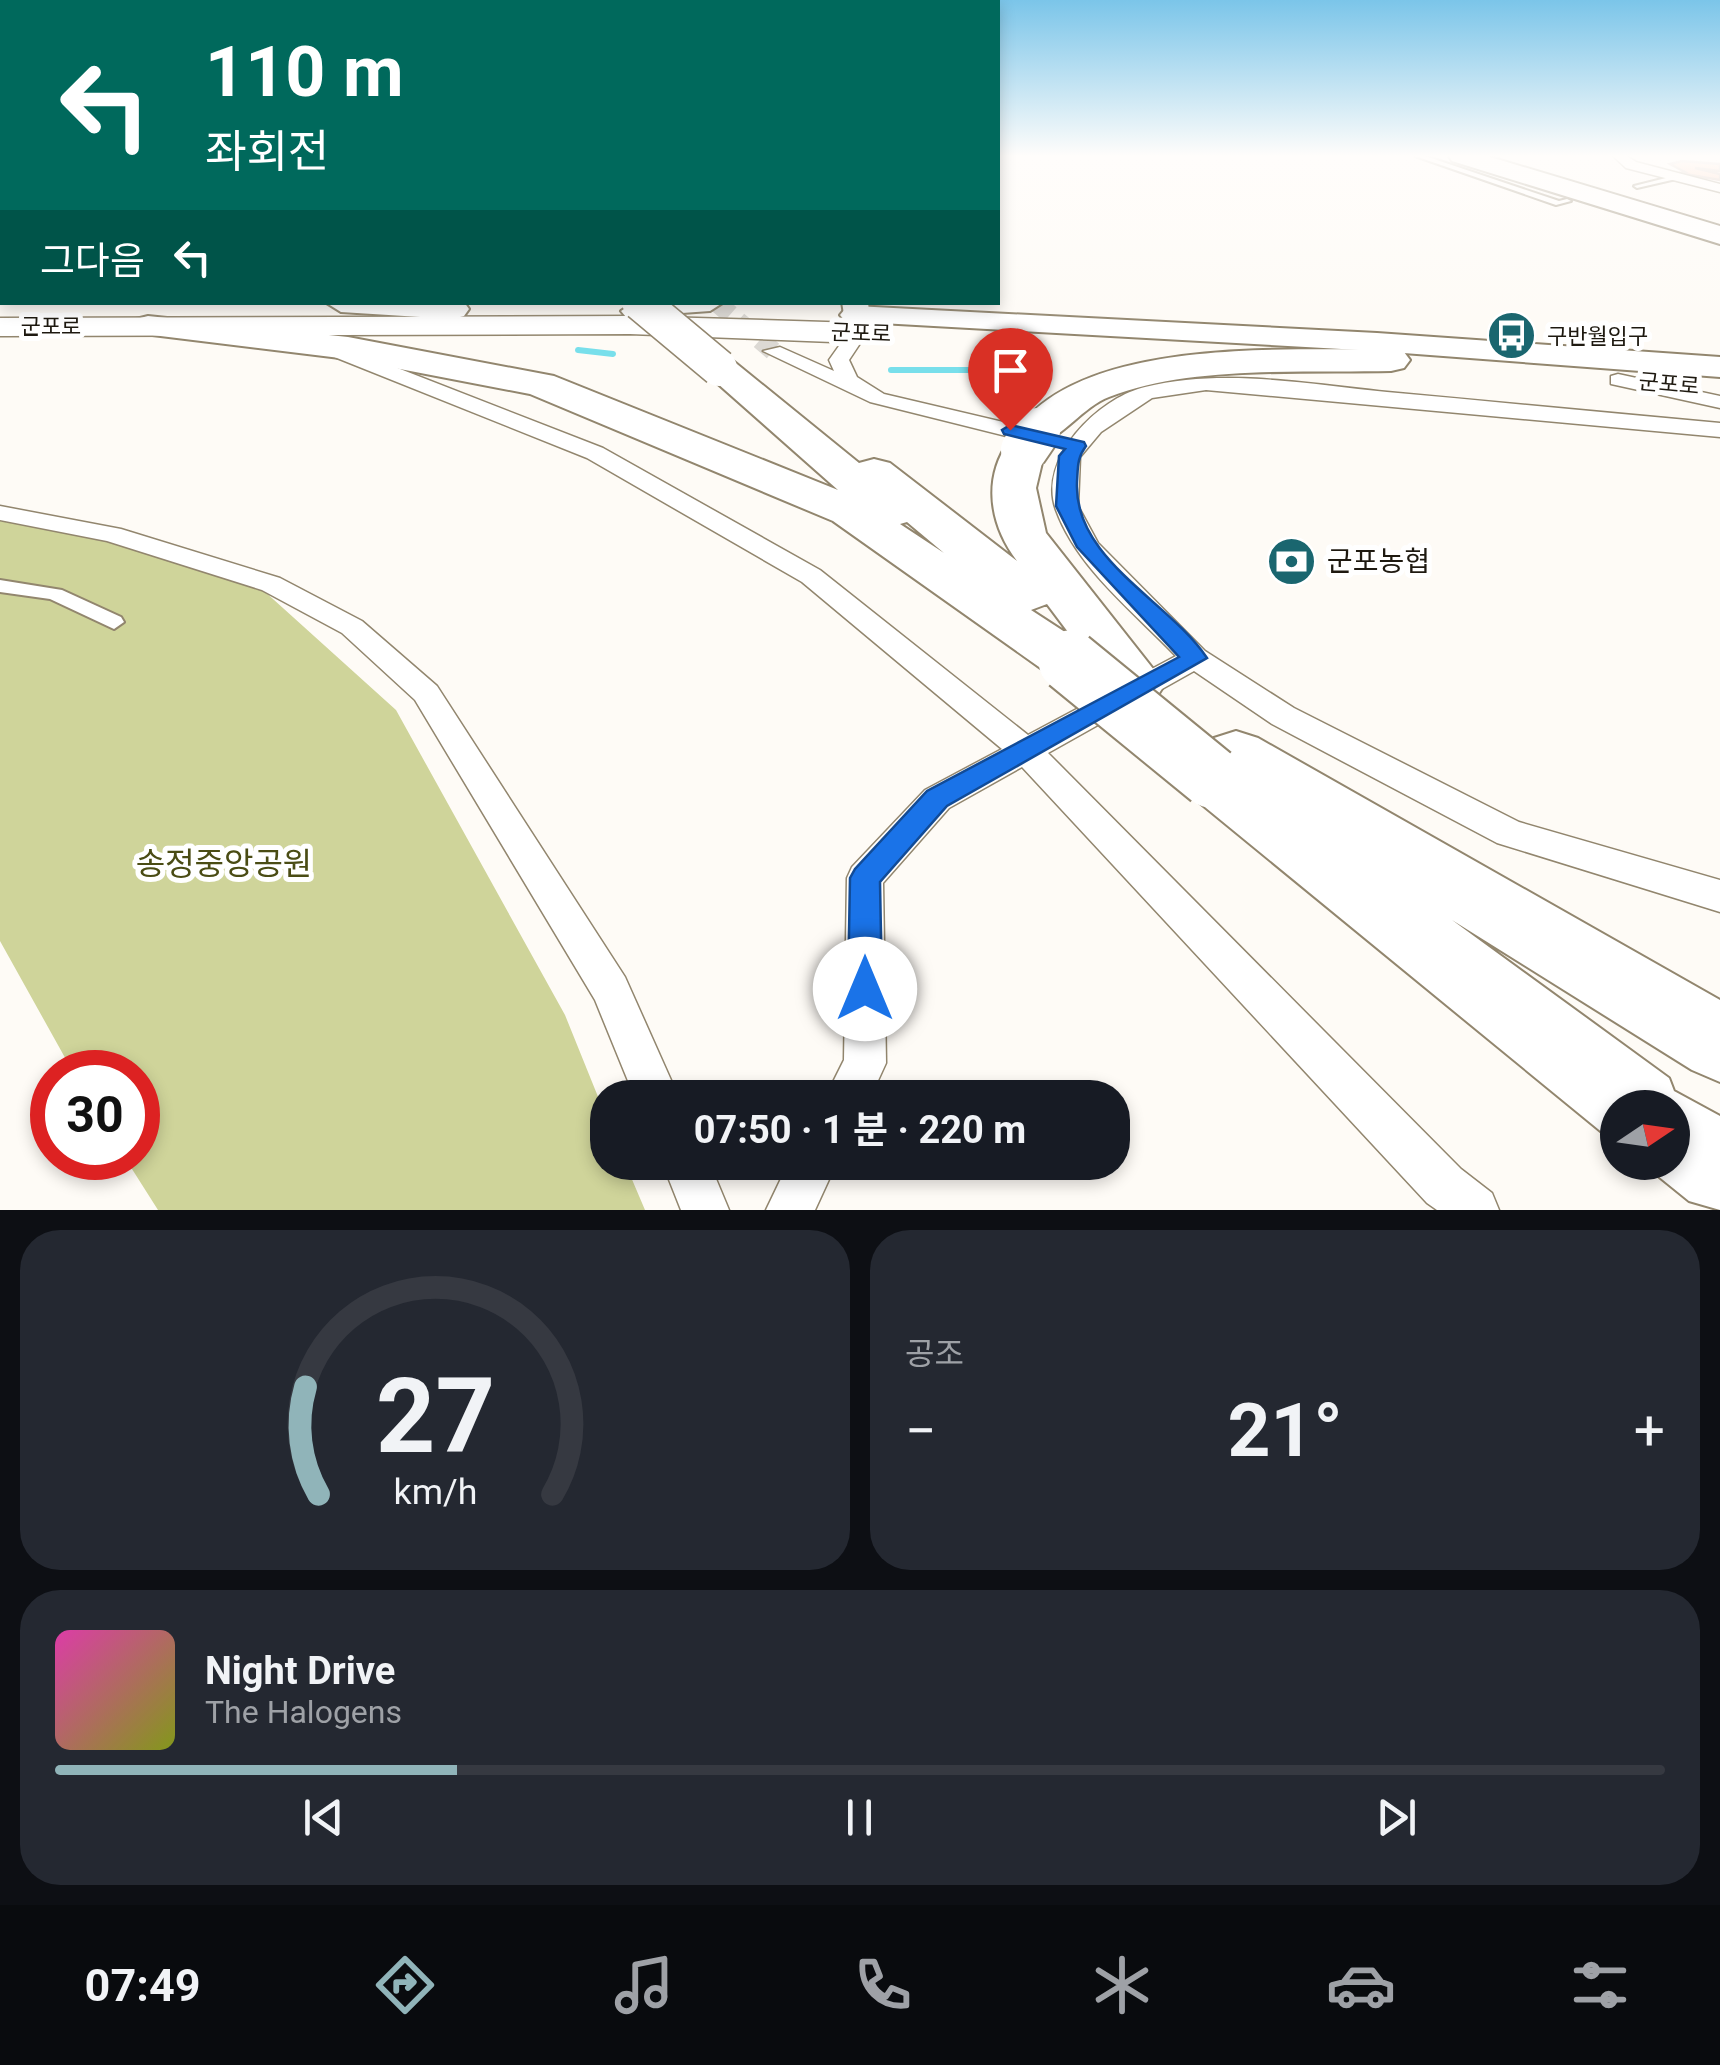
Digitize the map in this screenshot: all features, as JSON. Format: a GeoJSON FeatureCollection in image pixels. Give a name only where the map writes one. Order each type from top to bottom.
{"type":"FeatureCollection","features":[{"type":"Feature","properties":{"kind":"highway"},"geometry":{"type":"LineString","coordinates":[[1644,212],[1720,236]]}},
{"type":"Feature","properties":{"kind":"highway"},"geometry":{"type":"LineString","coordinates":[[1681,212],[1720,224]]}},
{"type":"Feature","properties":{"kind":"highway"},"geometry":{"type":"LineString","coordinates":[[383,305],[452,310]]}},
{"type":"Feature","properties":{"kind":"highway"},"geometry":{"type":"LineString","coordinates":[[648,305],[745,362],[1617,1090]]}},
{"type":"Feature","properties":{"kind":"highway","name":"군포로"},"geometry":{"type":"LineString","coordinates":[[0,308],[172,313],[648,305],[850,314]]}},
{"type":"Feature","properties":{"kind":"highway","name":"군포로"},"geometry":{"type":"LineString","coordinates":[[0,327],[611,324],[850,314]]}},
{"type":"Feature","properties":{"kind":"highway"},"geometry":{"type":"LineString","coordinates":[[148,326],[322,345],[540,384],[849,510],[1093,650]]}},
{"type":"Feature","properties":{"kind":"highway"},"geometry":{"type":"LineString","coordinates":[[1093,650],[1022,535],[1013,488],[1031,440],[1067,402],[1118,383],[1192,366],[1391,360]]}},
{"type":"Feature","properties":{"kind":"highway"},"geometry":{"type":"LineString","coordinates":[[1224,765],[1720,1042]]}},
{"type":"Feature","properties":{"kind":"highway"},"geometry":{"type":"LineString","coordinates":[[1690,1147],[1720,1170]]}},
{"type":"Feature","properties":{"kind":"main road"},"geometry":{"type":"LineString","coordinates":[[910,305],[981,316],[988,322]]}},
{"type":"Feature","properties":{"kind":"main road","name":"군포로"},"geometry":{"type":"LineString","coordinates":[[850,314],[1376,342],[1720,367]]}},
{"type":"Feature","properties":{"kind":"main road","name":"군포로"},"geometry":{"type":"LineString","coordinates":[[850,314],[1720,388]]}},
{"type":"Feature","properties":{"kind":"street"},"geometry":{"type":"LineString","coordinates":[[850,314],[839,360],[849,381],[878,398]]}},
{"type":"Feature","properties":{"kind":"street"},"geometry":{"type":"LineString","coordinates":[[322,345],[596,453],[811,576],[1027,752],[1444,1186],[1475,1210]]}},
{"type":"Feature","properties":{"kind":"street"},"geometry":{"type":"LineString","coordinates":[[745,362],[1077,446]]}},
{"type":"Feature","properties":{"kind":"street"},"geometry":{"type":"LineString","coordinates":[[1618,380],[1720,402]]}},
{"type":"Feature","properties":{"kind":"street"},"geometry":{"type":"LineString","coordinates":[[1720,430],[1296,388],[1206,384],[1146,393],[1093,427],[1069,456],[1066,506],[1088,547],[1195,658],[1283,716],[1508,832],[1720,896]]}},
{"type":"Feature","properties":{"kind":"street"},"geometry":{"type":"LineString","coordinates":[[0,513],[112,534],[253,578],[352,627],[426,693],[611,990],[649,1080]]}},
{"type":"Feature","properties":{"kind":"street"},"geometry":{"type":"LineString","coordinates":[[0,586],[55,594],[114,622]]}},
{"type":"Feature","properties":{"kind":"street"},"geometry":{"type":"LineString","coordinates":[[856,1080],[865,1063],[865,878],[937,798],[1195,658]]}},
{"type":"Feature","properties":{"kind":"street"},"geometry":{"type":"LineString","coordinates":[[692,1180],[705,1210]]}},
{"type":"Feature","properties":{"kind":"street"},"geometry":{"type":"LineString","coordinates":[[790,1210],[805,1180]]}},
{"type":"Feature","properties":{"kind":"green space","name":"송정중앙공원"},"geometry":{"type":"Polygon","coordinates":[[[0,521],[99,539],[263,590],[396,710],[565,1015],[591,1080],[590,1180],[632,1180],[645,1210],[158,1210],[139,1180],[160,1180],[160,1050],[61,1050],[0,941],[0,521]]]}},
{"type":"Feature","properties":{"kind":"waterway"},"geometry":{"type":"LineString","coordinates":[[578,350],[613,354]]}},
{"type":"Feature","properties":{"kind":"waterway"},"geometry":{"type":"LineString","coordinates":[[891,370],[1026,370]]}},
{"type":"Feature","properties":{"kind":"tunnel"},"geometry":{"type":"LineString","coordinates":[[719,305],[773,351]]}},
{"type":"Feature","properties":{"kind":"place","name":"구반월입구"},"geometry":{"type":"Point","coordinates":[1512,336]}},
{"type":"Feature","properties":{"kind":"place","name":"군포농협"},"geometry":{"type":"Point","coordinates":[1292,561]}},
{"type":"Feature","properties":{"kind":"route"},"geometry":{"type":"LineString","coordinates":[[865,989],[865,878],[937,798],[1195,658],[1088,547],[1066,506],[1069,456],[1077,446],[1010,430]]}}]}
